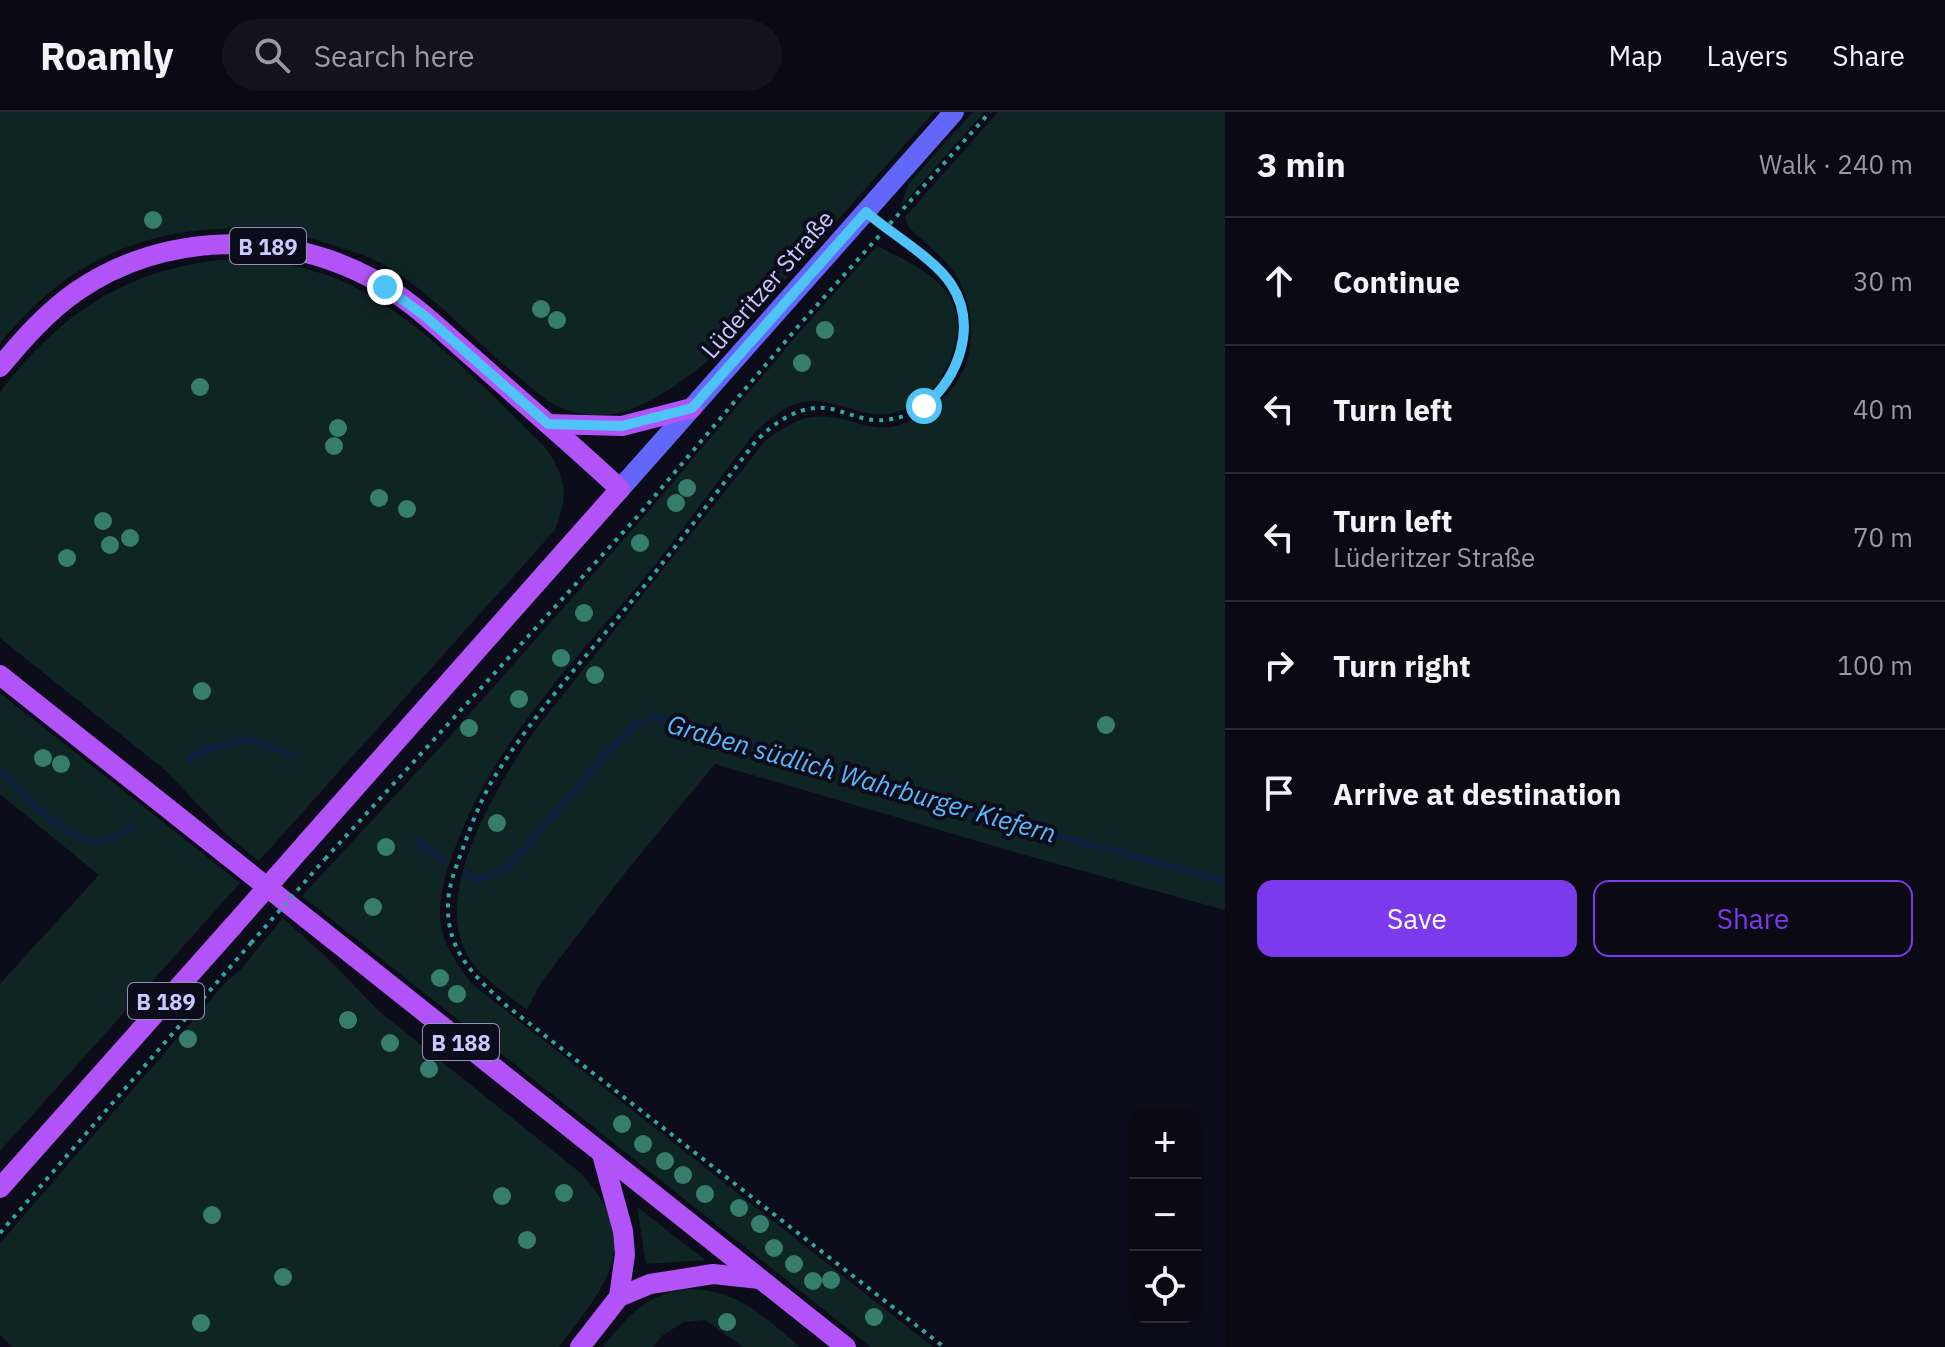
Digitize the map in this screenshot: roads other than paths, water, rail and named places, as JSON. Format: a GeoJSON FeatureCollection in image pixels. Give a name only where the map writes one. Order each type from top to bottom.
{"type":"FeatureCollection","features":[{"type":"Feature","properties":{"kind":"main road","name":"Lüderitzer Straße"},"geometry":{"type":"LineString","coordinates":[[620,489],[954,112]]}},
{"type":"Feature","properties":{"kind":"main road","name":"B 189"},"geometry":{"type":"LineString","coordinates":[[0,367],[29,333],[64,301],[116,270],[152,257],[199,246],[272,246],[331,261],[385,287],[425,316],[620,489],[0,1188]]}},
{"type":"Feature","properties":{"kind":"main road"},"geometry":{"type":"LineString","coordinates":[[548,424],[622,426],[692,408]]}},
{"type":"Feature","properties":{"kind":"main road","name":"B 188"},"geometry":{"type":"LineString","coordinates":[[0,675],[846,1347]]}},
{"type":"Feature","properties":{"kind":"main road"},"geometry":{"type":"LineString","coordinates":[[602,1154],[623,1231],[625,1254],[619,1297]]}},
{"type":"Feature","properties":{"kind":"main road"},"geometry":{"type":"LineString","coordinates":[[580,1347],[619,1297],[650,1284],[713,1274],[760,1279]]}},
{"type":"Feature","properties":{"kind":"waterway","name":"Graben südlich Wahrburger Kiefern"},"geometry":{"type":"LineString","coordinates":[[467,875],[478,880],[509,867],[607,753],[636,725],[655,717],[706,728],[948,806],[1225,881]]}},
{"type":"Feature","properties":{"kind":"waterway","name":"Graben südlich Wahrburger Kiefern"},"geometry":{"type":"LineString","coordinates":[[189,759],[207,749],[248,739],[294,755]]}},
{"type":"Feature","properties":{"kind":"waterway","name":"Graben südlich Wahrburger Kiefern"},"geometry":{"type":"LineString","coordinates":[[0,771],[56,824],[82,838],[104,840],[134,827]]}},
{"type":"Feature","properties":{"kind":"waterway","name":"Graben südlich Wahrburger Kiefern"},"geometry":{"type":"LineString","coordinates":[[420,843],[444,861]]}}]}
